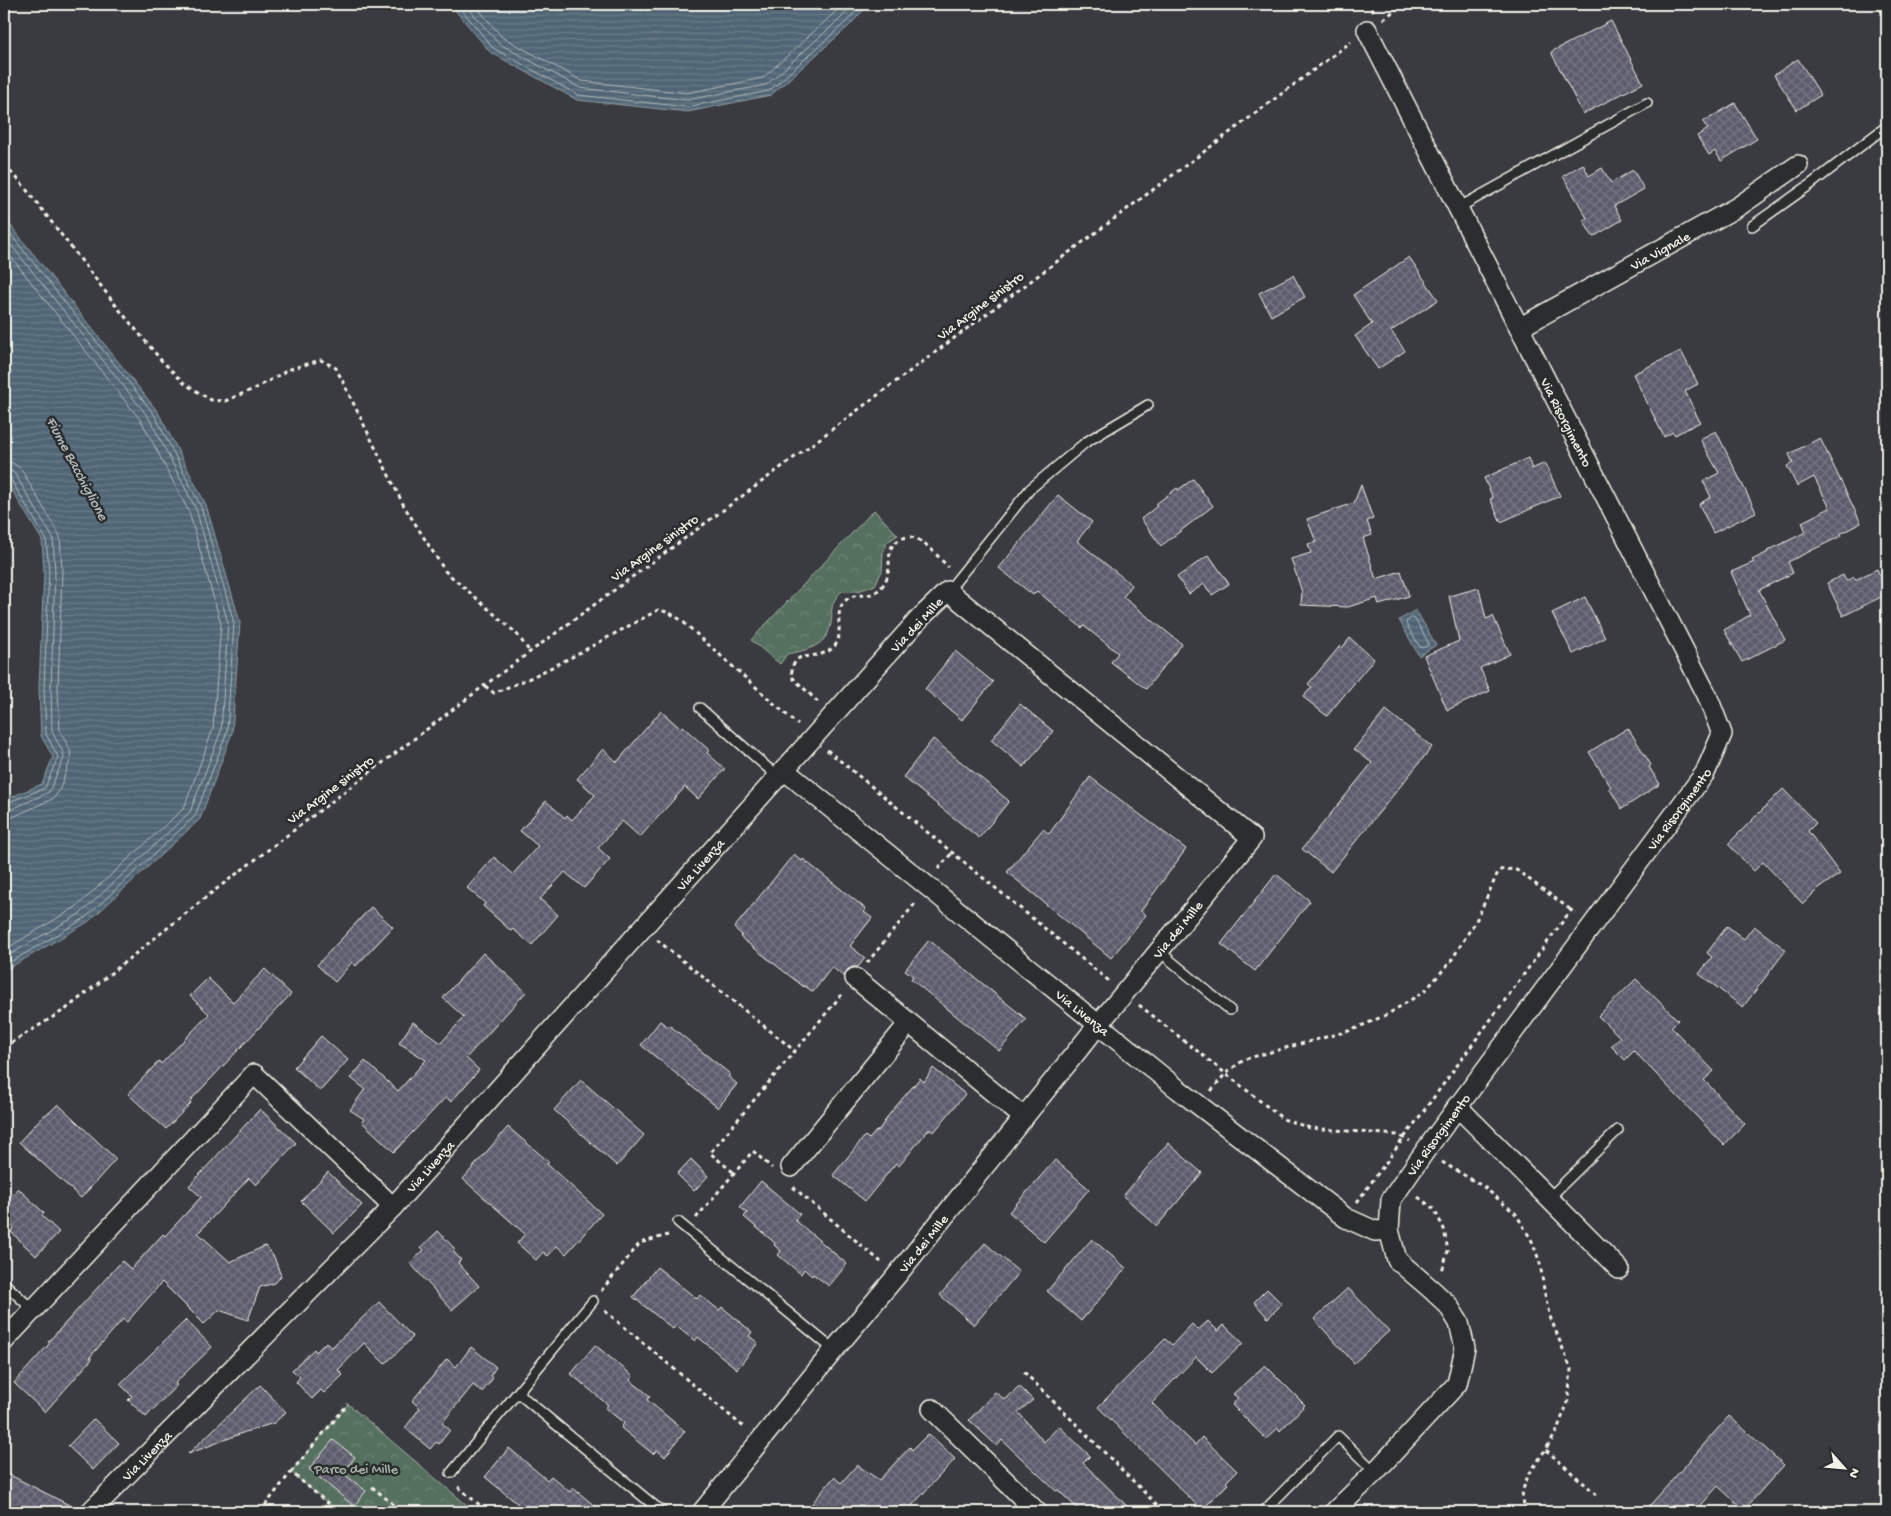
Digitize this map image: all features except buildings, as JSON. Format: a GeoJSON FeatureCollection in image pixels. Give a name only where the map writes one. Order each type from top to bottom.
{"type":"FeatureCollection","features":[{"type":"Feature","properties":{"kind":"street","name":"Via Risorgimento"},"geometry":{"type":"LineString","coordinates":[[1342,1510],[1457,1384],[1465,1348],[1459,1322],[1448,1305],[1397,1260],[1389,1230],[1391,1200],[1424,1150],[1705,773],[1722,734],[1707,695],[1367,30]]}},
{"type":"Feature","properties":{"kind":"street","name":"Via Vignale"},"geometry":{"type":"LineString","coordinates":[[1519,328],[1739,206],[1798,165]]}},
{"type":"Feature","properties":{"kind":"street","name":"Via dei Mille"},"geometry":{"type":"LineString","coordinates":[[702,1512],[893,1280],[1098,1024],[1252,838],[953,583],[781,774]]}},
{"type":"Feature","properties":{"kind":"street","name":"Via Livenza"},"geometry":{"type":"LineString","coordinates":[[90,1512],[393,1207],[781,774],[925,885],[1179,1090],[1346,1218],[1375,1231],[1389,1230]]}},
{"type":"Feature","properties":{"kind":"street"},"geometry":{"type":"LineString","coordinates":[[855,978],[1023,1117]]}},
{"type":"Feature","properties":{"kind":"street"},"geometry":{"type":"LineString","coordinates":[[784,1173],[909,1023]]}},
{"type":"Feature","properties":{"kind":"street"},"geometry":{"type":"LineString","coordinates":[[4,1342],[254,1074],[393,1207]]}},
{"type":"Feature","properties":{"kind":"street"},"geometry":{"type":"LineString","coordinates":[[1458,1106],[1618,1269]]}},
{"type":"Feature","properties":{"kind":"street"},"geometry":{"type":"LineString","coordinates":[[932,1409],[1037,1512]]}},
{"type":"Feature","properties":{"kind":"lane"},"geometry":{"type":"LineString","coordinates":[[1458,208],[1647,103]]}},
{"type":"Feature","properties":{"kind":"lane"},"geometry":{"type":"LineString","coordinates":[[1752,226],[1887,126]]}},
{"type":"Feature","properties":{"kind":"lane"},"geometry":{"type":"LineString","coordinates":[[953,583],[1030,489],[1086,442],[1148,405]]}},
{"type":"Feature","properties":{"kind":"lane"},"geometry":{"type":"LineString","coordinates":[[700,708],[781,774]]}},
{"type":"Feature","properties":{"kind":"lane"},"geometry":{"type":"LineString","coordinates":[[1159,951],[1230,1010]]}},
{"type":"Feature","properties":{"kind":"lane"},"geometry":{"type":"LineString","coordinates":[[1549,1198],[1618,1130]]}},
{"type":"Feature","properties":{"kind":"lane"},"geometry":{"type":"LineString","coordinates":[[678,1222],[834,1350]]}},
{"type":"Feature","properties":{"kind":"lane"},"geometry":{"type":"LineString","coordinates":[[4,1283],[33,1310]]}},
{"type":"Feature","properties":{"kind":"lane"},"geometry":{"type":"LineString","coordinates":[[451,1473],[593,1301]]}},
{"type":"Feature","properties":{"kind":"lane"},"geometry":{"type":"LineString","coordinates":[[518,1393],[659,1510]]}},
{"type":"Feature","properties":{"kind":"lane"},"geometry":{"type":"LineString","coordinates":[[1263,1512],[1338,1436],[1375,1472]]}},
{"type":"Feature","properties":{"kind":"path","name":"Via Argine sinistro"},"geometry":{"type":"LineString","coordinates":[[4,1047],[66,1009],[210,894],[530,652],[772,475],[1320,65]]}},
{"type":"Feature","properties":{"kind":"path"},"geometry":{"type":"LineString","coordinates":[[4,166],[20,180],[118,308],[161,360],[185,384],[211,400],[225,401],[239,396],[290,369],[321,360],[336,368],[404,506],[445,571],[516,633],[530,652]]}},
{"type":"Feature","properties":{"kind":"path"},"geometry":{"type":"LineString","coordinates":[[834,715],[791,676],[793,665],[798,658],[821,654],[836,645],[840,635],[838,613],[842,604],[852,597],[872,595],[884,584],[890,569],[892,545],[902,538],[913,537],[920,541],[953,583]]}},
{"type":"Feature","properties":{"kind":"path"},"geometry":{"type":"LineString","coordinates":[[485,686],[494,694],[530,678],[658,610],[668,612],[681,620],[813,739],[1124,993],[1283,1119],[1310,1128],[1404,1137],[1484,1187],[1516,1214],[1532,1241],[1540,1263],[1549,1314],[1571,1369],[1568,1402],[1555,1435],[1528,1476],[1522,1492],[1525,1512]]}},
{"type":"Feature","properties":{"kind":"path"},"geometry":{"type":"LineString","coordinates":[[733,1172],[710,1153],[855,978],[920,896],[925,885],[952,853]]}},
{"type":"Feature","properties":{"kind":"path"},"geometry":{"type":"LineString","coordinates":[[1209,1093],[1226,1074],[1245,1059],[1352,1030],[1388,1014],[1425,991],[1451,961],[1460,947],[1478,917],[1499,870],[1515,869],[1591,926]]}},
{"type":"Feature","properties":{"kind":"path"},"geometry":{"type":"LineString","coordinates":[[1350,1203],[1356,1203],[1571,910]]}},
{"type":"Feature","properties":{"kind":"path"},"geometry":{"type":"LineString","coordinates":[[642,928],[794,1051]]}},
{"type":"Feature","properties":{"kind":"path"},"geometry":{"type":"LineString","coordinates":[[760,1441],[593,1301],[640,1243],[687,1230],[752,1151],[784,1173],[881,1262],[877,1268],[893,1280]]}},
{"type":"Feature","properties":{"kind":"path"},"geometry":{"type":"LineString","coordinates":[[1401,1184],[1434,1209],[1444,1228],[1448,1251],[1442,1270],[1432,1290]]}},
{"type":"Feature","properties":{"kind":"path"},"geometry":{"type":"LineString","coordinates":[[1024,1372],[1164,1512]]}},
{"type":"Feature","properties":{"kind":"path"},"geometry":{"type":"LineString","coordinates":[[260,1512],[348,1404]]}},
{"type":"Feature","properties":{"kind":"path"},"geometry":{"type":"LineString","coordinates":[[1546,1450],[1596,1494]]}},
{"type":"Feature","properties":{"kind":"path"},"geometry":{"type":"LineString","coordinates":[[291,1472],[338,1512]]}},
{"type":"Feature","properties":{"kind":"path"},"geometry":{"type":"LineString","coordinates":[[451,1473],[448,1478],[488,1512]]}},
{"type":"Feature","properties":{"kind":"path"},"geometry":{"type":"LineString","coordinates":[[372,1487],[403,1512]]}},
{"type":"Feature","properties":{"kind":"green space"},"geometry":{"type":"Polygon","coordinates":[[[874,510],[898,535],[887,542],[883,553],[882,571],[875,585],[858,591],[842,591],[832,606],[831,624],[822,641],[811,648],[787,654],[780,664],[751,640],[874,510]]]}},
{"type":"Feature","properties":{"kind":"green space","name":"Parco dei Mille"},"geometry":{"type":"Polygon","coordinates":[[[348,1404],[475,1512],[338,1512],[291,1472],[348,1404]]]}},
{"type":"Feature","properties":{"kind":"water"},"geometry":{"type":"Polygon","coordinates":[[[450,4],[869,4],[849,26],[771,95],[688,112],[577,100],[490,52],[450,4]]]}},
{"type":"Feature","properties":{"kind":"water","name":"Fiume Bacchiglione"},"geometry":{"type":"Polygon","coordinates":[[[4,217],[158,412],[206,505],[240,622],[232,733],[200,819],[88,922],[4,971],[4,800],[42,784],[53,757],[41,736],[39,688],[44,571],[42,540],[4,477],[4,217]]]}},
{"type":"Feature","properties":{"kind":"water"},"geometry":{"type":"Polygon","coordinates":[[[1416,610],[1436,645],[1419,656],[1399,620],[1416,610]]]}}]}
